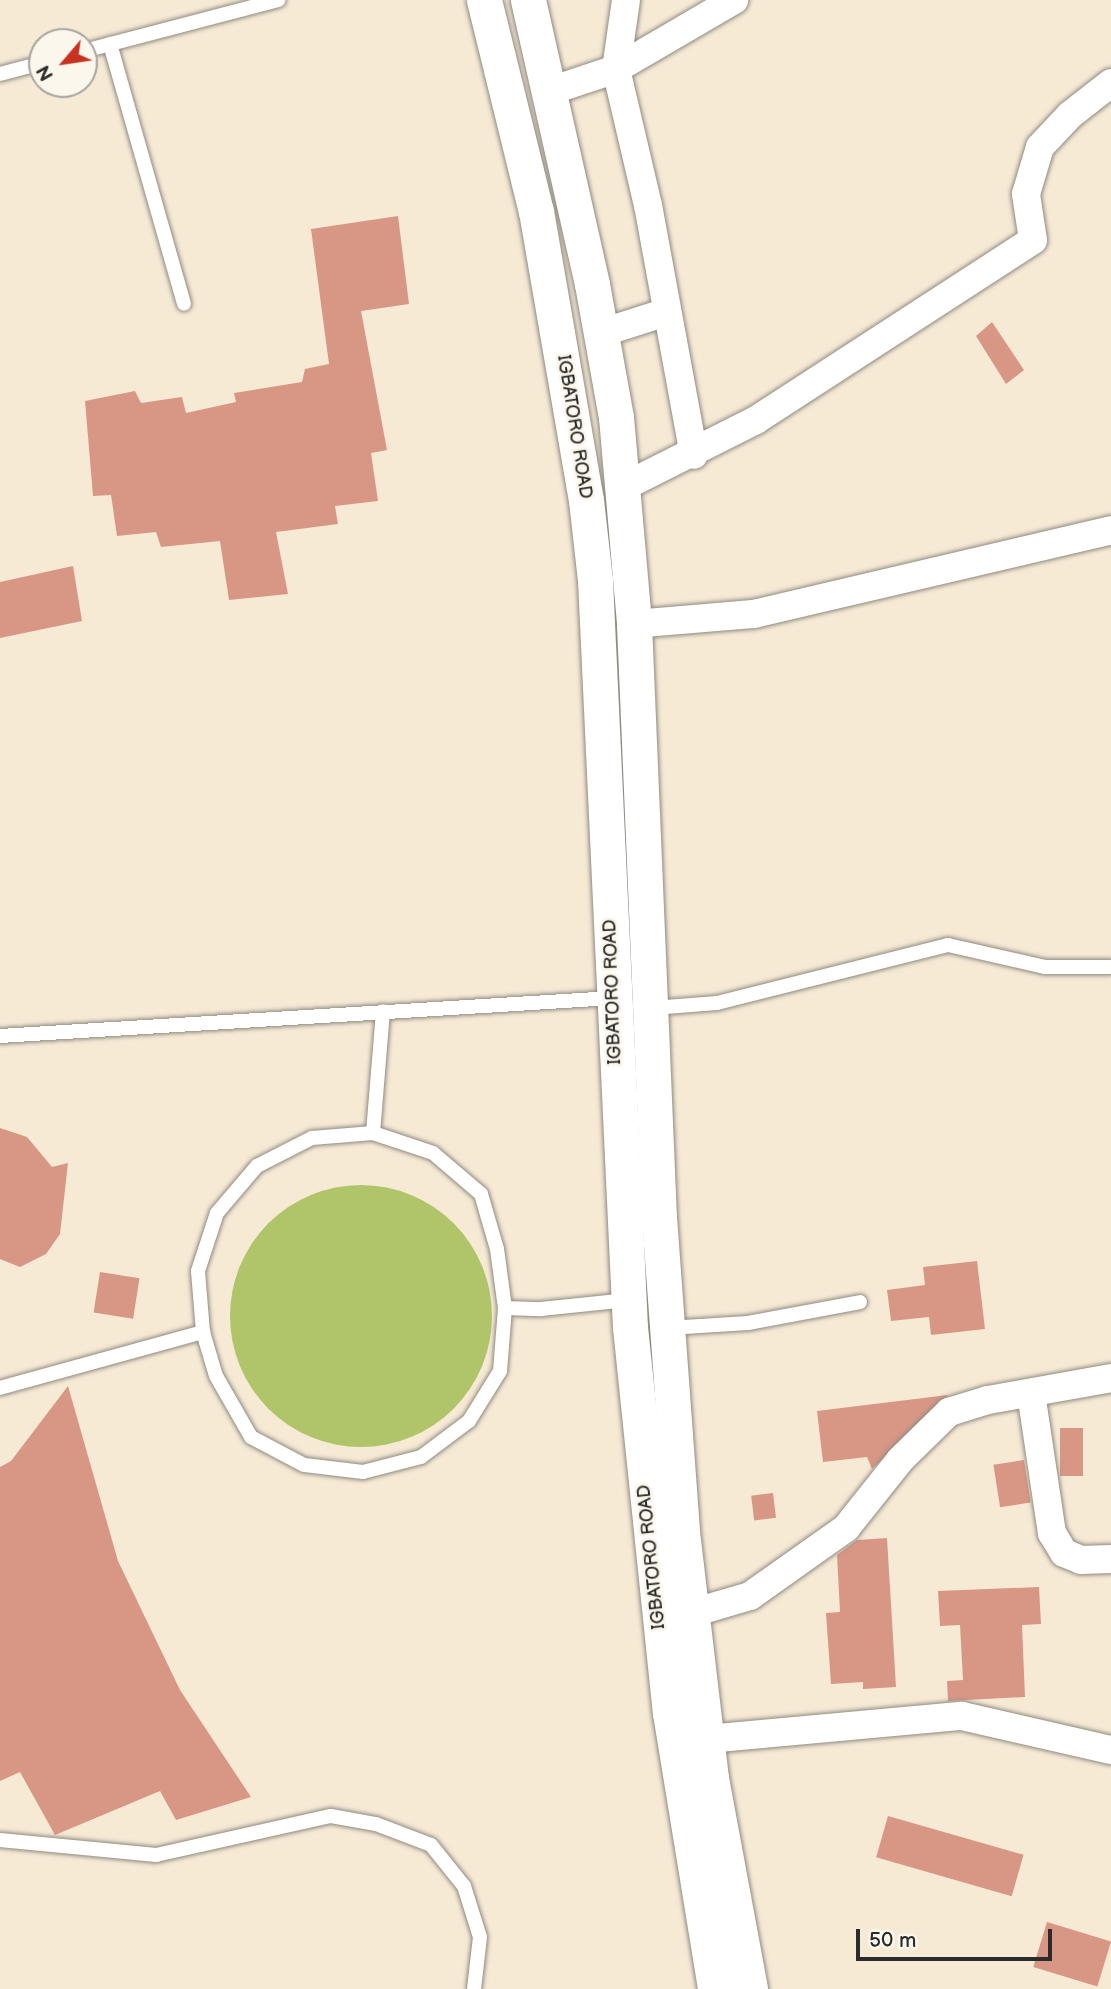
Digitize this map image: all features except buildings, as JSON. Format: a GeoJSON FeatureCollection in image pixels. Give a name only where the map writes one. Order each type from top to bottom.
{"type":"FeatureCollection","features":[{"type":"Feature","properties":{"kind":"street","name":"IGBATORO ROAD"},"geometry":{"type":"LineString","coordinates":[[484,0],[536,211],[586,500],[595,580],[628,1300],[666,1541],[692,1613],[707,1739],[750,1989]]}},
{"type":"Feature","properties":{"kind":"street","name":"IGBATORO ROAD"},"geometry":{"type":"LineString","coordinates":[[528,0],[601,333],[623,487],[634,624],[667,1328],[666,1541],[670,1713],[715,1989]]}},
{"type":"Feature","properties":{"kind":"street"},"geometry":{"type":"LineString","coordinates":[[626,0],[616,69],[694,455]]}},
{"type":"Feature","properties":{"kind":"street"},"geometry":{"type":"LineString","coordinates":[[550,91],[616,69],[734,0]]}},
{"type":"Feature","properties":{"kind":"street"},"geometry":{"type":"LineString","coordinates":[[623,487],[694,455],[756,420],[1033,240],[1026,194],[1040,147],[1070,115],[1111,83]]}},
{"type":"Feature","properties":{"kind":"street"},"geometry":{"type":"LineString","coordinates":[[601,333],[667,312]]}},
{"type":"Feature","properties":{"kind":"street"},"geometry":{"type":"LineString","coordinates":[[634,624],[754,614],[1111,530]]}},
{"type":"Feature","properties":{"kind":"street"},"geometry":{"type":"LineString","coordinates":[[692,1613],[750,1596],[846,1528],[900,1460],[949,1412],[1031,1392],[1111,1378]]}},
{"type":"Feature","properties":{"kind":"street"},"geometry":{"type":"LineString","coordinates":[[1031,1392],[1052,1533],[1064,1553],[1081,1560],[1111,1559]]}},
{"type":"Feature","properties":{"kind":"street"},"geometry":{"type":"LineString","coordinates":[[707,1739],[962,1716],[1111,1750]]}},
{"type":"Feature","properties":{"kind":"lane"},"geometry":{"type":"LineString","coordinates":[[98,47],[278,0]]}},
{"type":"Feature","properties":{"kind":"lane"},"geometry":{"type":"LineString","coordinates":[[110,44],[184,304]]}},
{"type":"Feature","properties":{"kind":"lane"},"geometry":{"type":"LineString","coordinates":[[0,74],[28,67]]}},
{"type":"Feature","properties":{"kind":"lane"},"geometry":{"type":"LineString","coordinates":[[653,1008],[717,1003],[948,945],[1045,967],[1111,967]]}},
{"type":"Feature","properties":{"kind":"lane"},"geometry":{"type":"LineString","coordinates":[[0,1036],[613,998]]}},
{"type":"Feature","properties":{"kind":"lane"},"geometry":{"type":"LineString","coordinates":[[373,1133],[383,1011]]}},
{"type":"Feature","properties":{"kind":"lane"},"geometry":{"type":"LineString","coordinates":[[373,1133],[433,1153],[481,1194],[497,1249],[505,1308],[500,1371],[469,1421],[421,1457],[363,1472],[304,1465],[251,1437],[216,1376],[202,1332],[198,1271],[217,1213],[257,1166],[312,1138],[373,1133]]}},
{"type":"Feature","properties":{"kind":"lane"},"geometry":{"type":"LineString","coordinates":[[505,1308],[541,1310],[628,1300]]}},
{"type":"Feature","properties":{"kind":"lane"},"geometry":{"type":"LineString","coordinates":[[667,1328],[748,1323],[860,1302]]}},
{"type":"Feature","properties":{"kind":"lane"},"geometry":{"type":"LineString","coordinates":[[0,1388],[202,1332]]}},
{"type":"Feature","properties":{"kind":"lane"},"geometry":{"type":"LineString","coordinates":[[0,1840],[156,1855],[331,1816],[376,1824],[431,1846],[464,1886],[480,1937],[474,1989]]}},
{"type":"Feature","properties":{"kind":"green space"},"geometry":{"type":"Polygon","coordinates":[[[361,1185],[387,1188],[411,1195],[434,1207],[454,1223],[470,1243],[482,1266],[489,1290],[492,1316],[489,1342],[482,1366],[470,1389],[454,1409],[434,1425],[411,1437],[387,1444],[361,1447],[335,1444],[311,1437],[288,1425],[268,1409],[252,1389],[240,1366],[233,1342],[230,1316],[233,1290],[240,1266],[252,1243],[268,1223],[288,1207],[311,1195],[335,1188],[361,1185]]]}}]}
